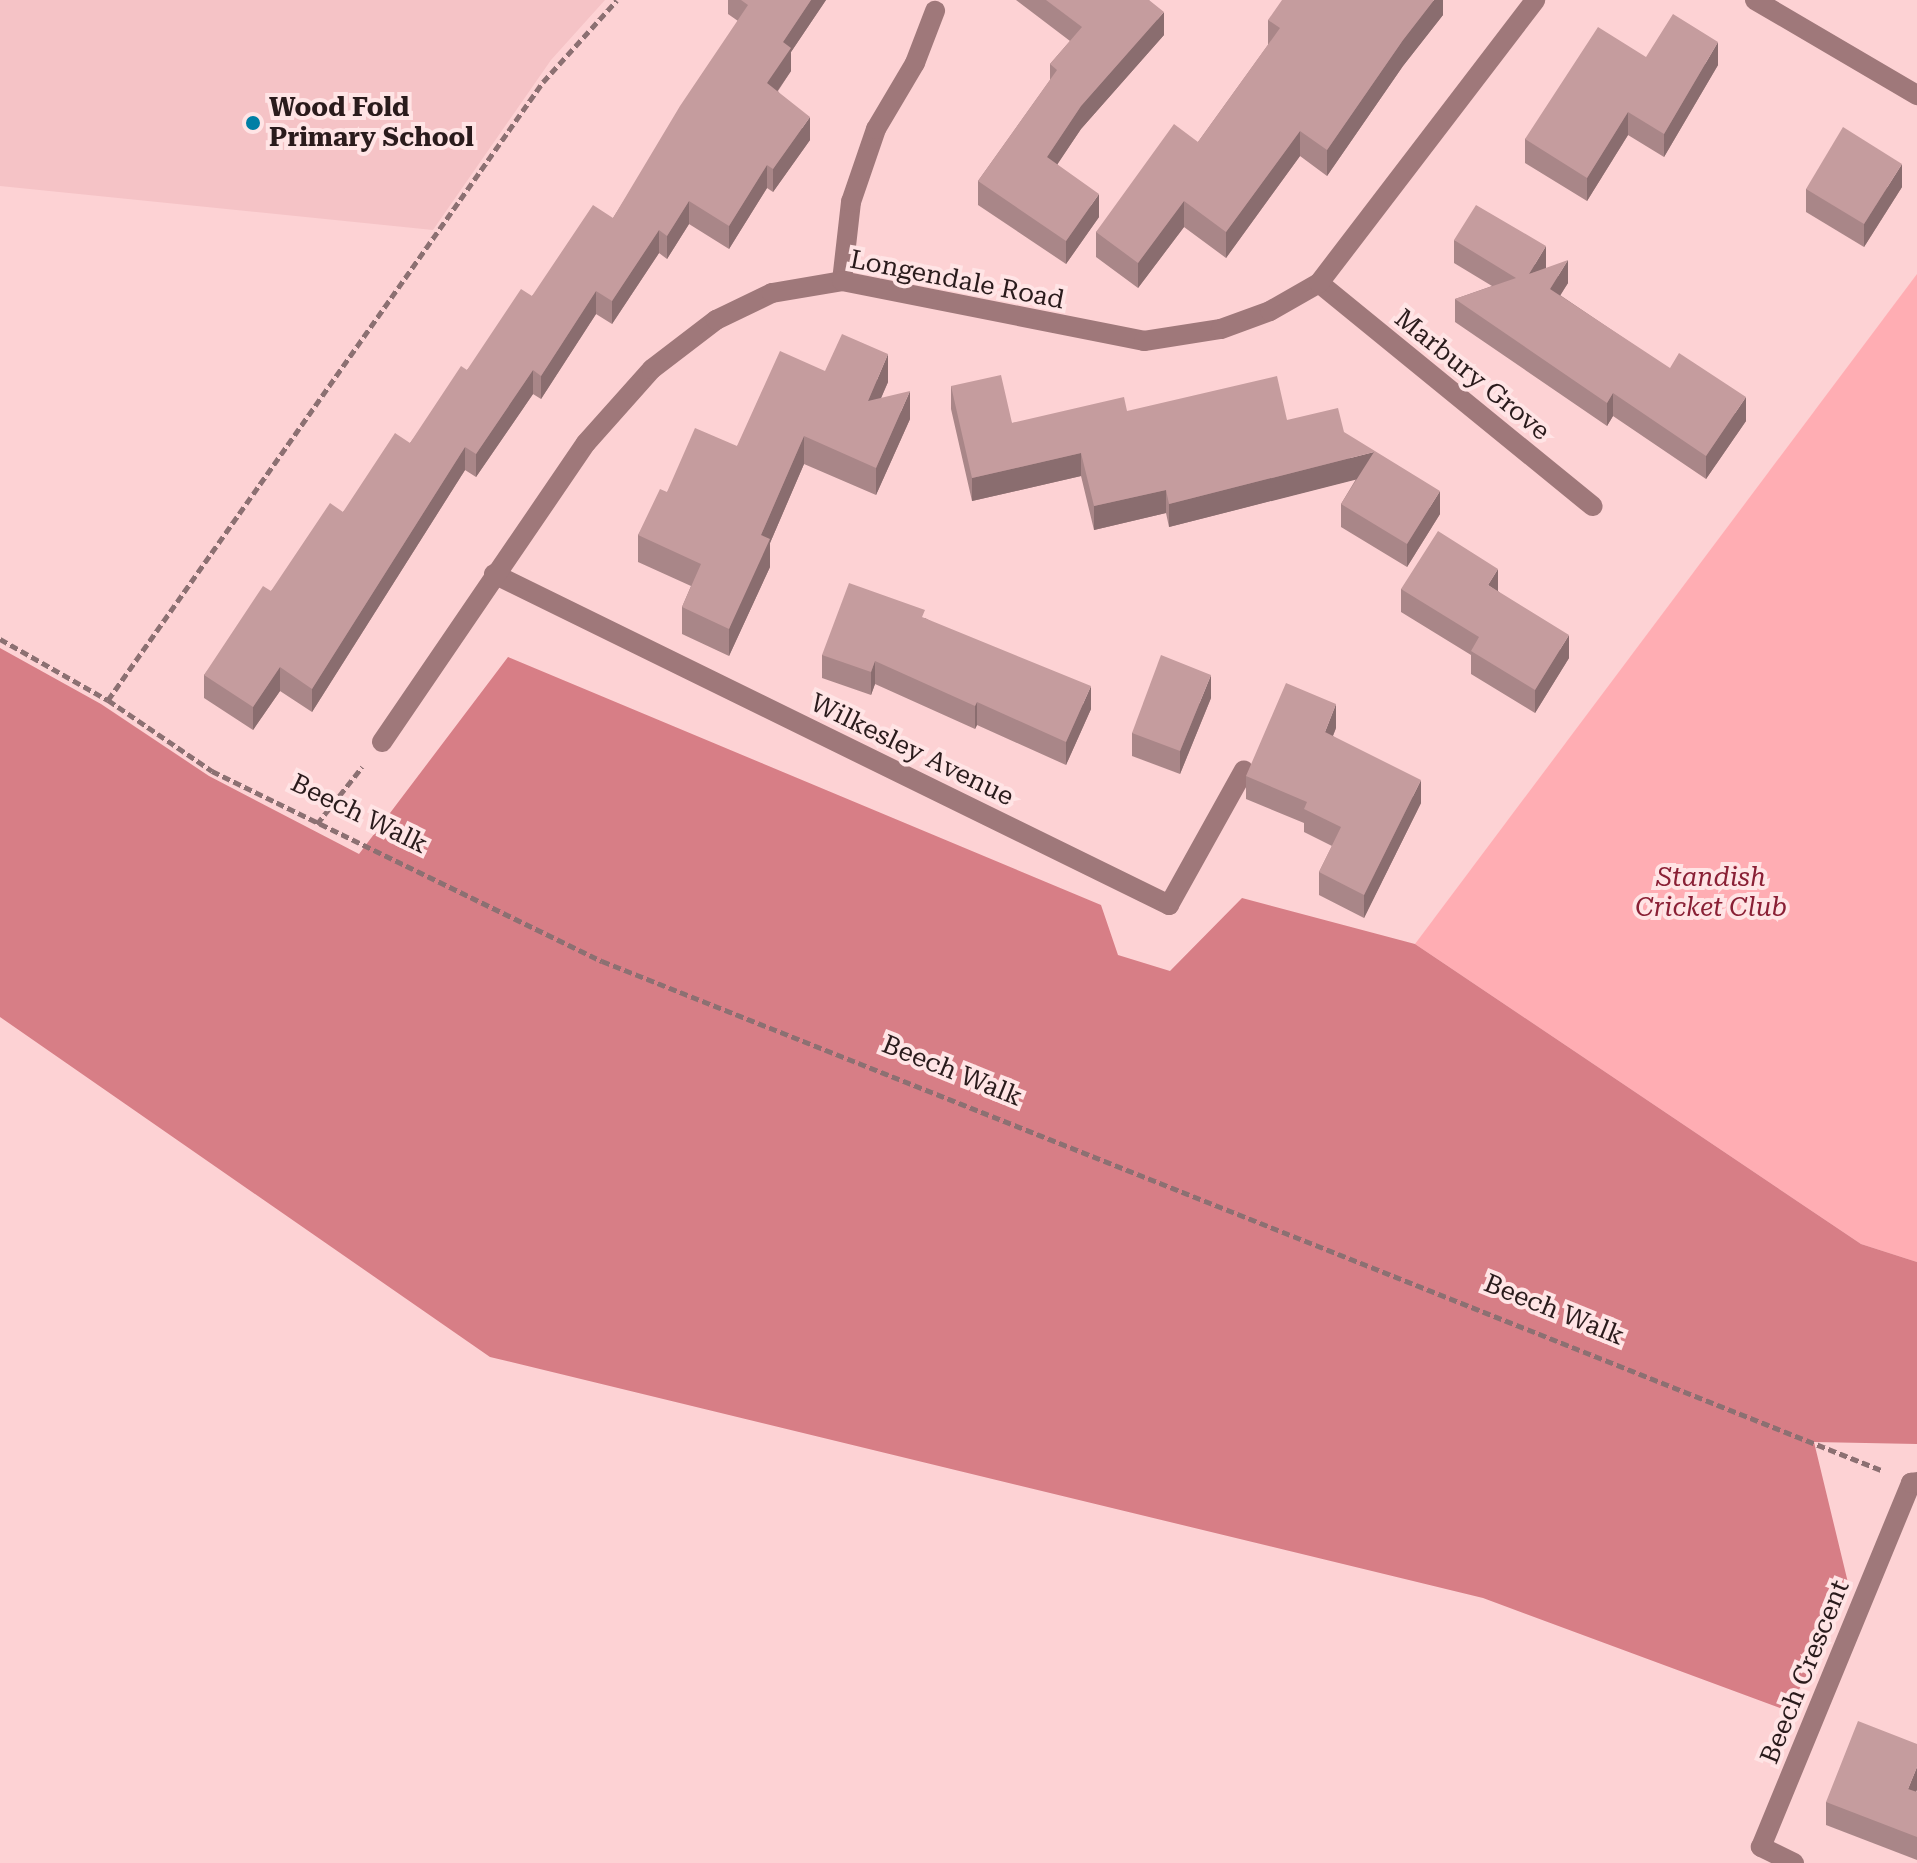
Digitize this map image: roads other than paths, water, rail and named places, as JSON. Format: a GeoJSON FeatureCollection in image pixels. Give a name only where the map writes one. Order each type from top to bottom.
{"type":"FeatureCollection","features":[{"type":"Feature","properties":{"kind":"street","name":"Longendale Road"},"geometry":{"type":"LineString","coordinates":[[382,742],[586,443],[652,369],[716,320],[772,293],[842,281],[1144,341],[1221,329],[1270,311],[1319,283],[1535,0]]}},
{"type":"Feature","properties":{"kind":"street"},"geometry":{"type":"LineString","coordinates":[[1755,0],[1917,95]]}},
{"type":"Feature","properties":{"kind":"street"},"geometry":{"type":"LineString","coordinates":[[842,281],[851,202],[856,187],[876,129],[915,63],[935,11]]}},
{"type":"Feature","properties":{"kind":"street","name":"Marbury Grove"},"geometry":{"type":"LineString","coordinates":[[1319,283],[1592,506]]}},
{"type":"Feature","properties":{"kind":"street","name":"Wilkesley Avenue"},"geometry":{"type":"LineString","coordinates":[[494,574],[1169,905],[1244,770]]}},
{"type":"Feature","properties":{"kind":"street","name":"Beech Crescent"},"geometry":{"type":"LineString","coordinates":[[1794,1863],[1761,1847],[1914,1483]]}},
{"type":"Feature","properties":{"kind":"place","name":"Wood Fold Primary School"},"geometry":{"type":"Point","coordinates":[253,123]}},
{"type":"Feature","properties":{"kind":"park label","name":"Standish Cricket Club"},"geometry":{"type":"Point","coordinates":[1711,893]}}]}
